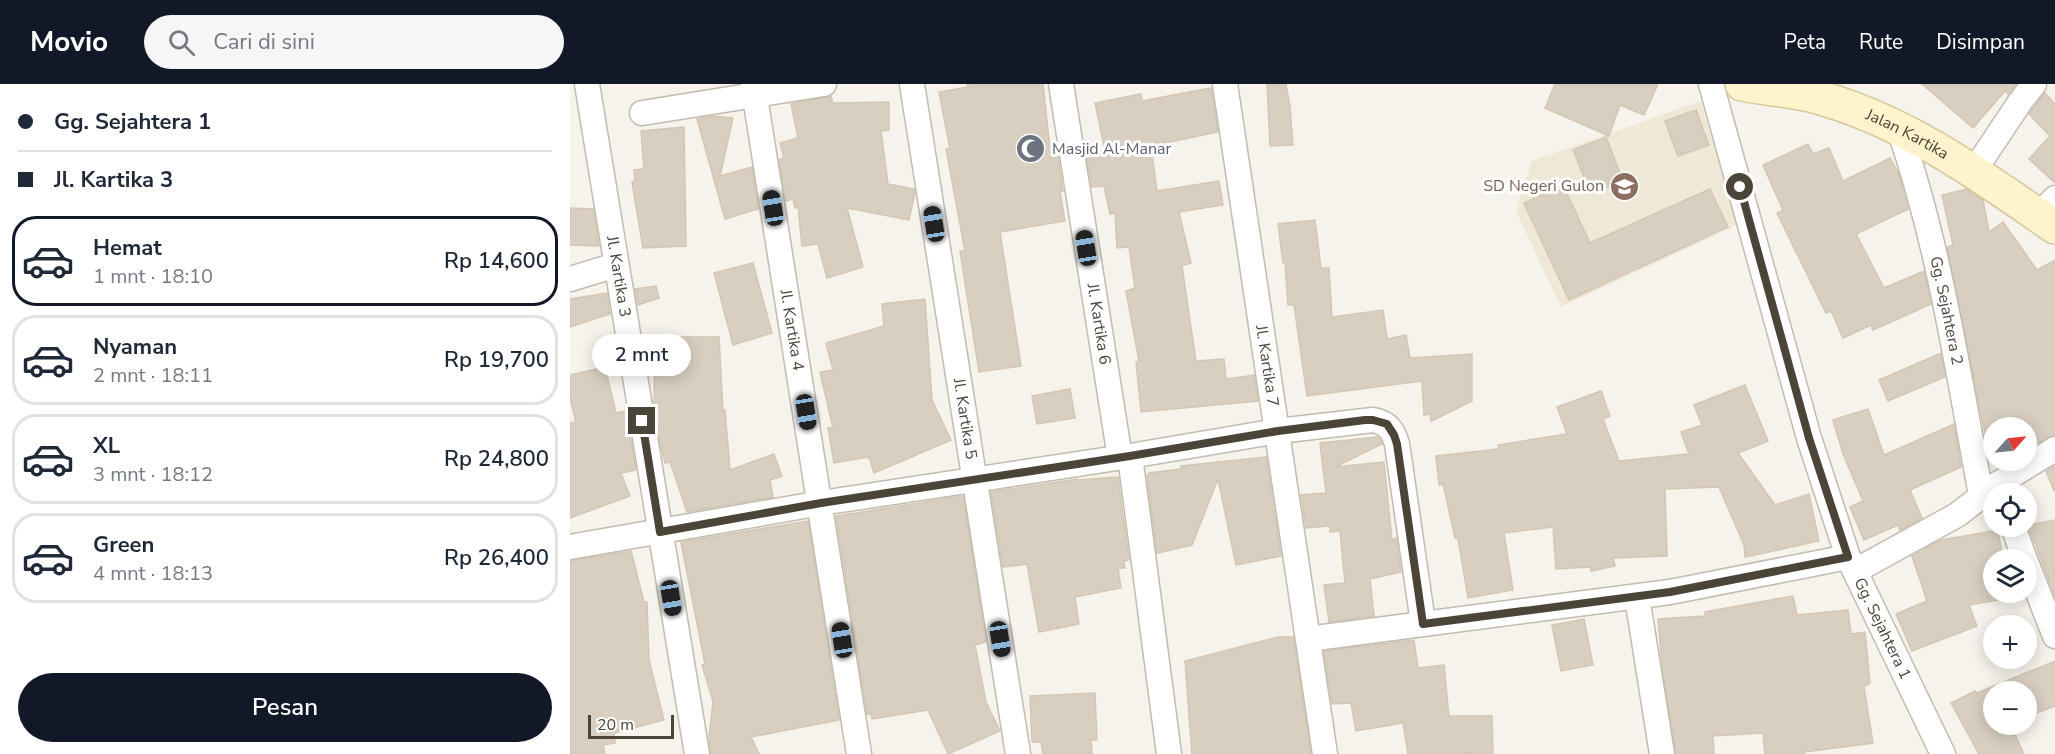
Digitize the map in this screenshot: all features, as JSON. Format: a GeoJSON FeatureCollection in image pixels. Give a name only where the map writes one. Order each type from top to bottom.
{"type":"FeatureCollection","features":[{"type":"Feature","properties":{"kind":"street","name":"Jl. Kartika 3"},"geometry":{"type":"LineString","coordinates":[[587,84],[697,754]]}},
{"type":"Feature","properties":{"kind":"street"},"geometry":{"type":"LineString","coordinates":[[642,113],[754,89],[824,84]]}},
{"type":"Feature","properties":{"kind":"street","name":"Jl. Kartika 5"},"geometry":{"type":"LineString","coordinates":[[912,84],[1018,754]]}},
{"type":"Feature","properties":{"kind":"street","name":"Jl. Kartika 6"},"geometry":{"type":"LineString","coordinates":[[1061,84],[1125,457],[1169,754]]}},
{"type":"Feature","properties":{"kind":"street","name":"Jl. Kartika 7"},"geometry":{"type":"LineString","coordinates":[[1225,84],[1325,754]]}},
{"type":"Feature","properties":{"kind":"street","name":"Gg. Sejahtera 1"},"geometry":{"type":"LineString","coordinates":[[1711,84],[1809,438],[1851,564],[1943,754]]}},
{"type":"Feature","properties":{"kind":"street","name":"Jalan Kartika"},"geometry":{"type":"LineString","coordinates":[[1742,84],[1820,90],[1853,109],[1899,129],[2050,214]]}},
{"type":"Feature","properties":{"kind":"street"},"geometry":{"type":"LineString","coordinates":[[1974,171],[2019,102],[2034,84]]}},
{"type":"Feature","properties":{"kind":"street","name":"Jl. Kartika 4"},"geometry":{"type":"LineString","coordinates":[[754,89],[859,754]]}},
{"type":"Feature","properties":{"kind":"street","name":"Gg. Sejahtera 2"},"geometry":{"type":"LineString","coordinates":[[1899,129],[1928,222],[1990,483]]}},
{"type":"Feature","properties":{"kind":"street"},"geometry":{"type":"LineString","coordinates":[[570,279],[616,265]]}},
{"type":"Feature","properties":{"kind":"street"},"geometry":{"type":"LineString","coordinates":[[570,547],[821,503],[1125,457],[1278,431],[1365,420],[1380,422],[1391,429],[1397,444],[1423,624]]}},
{"type":"Feature","properties":{"kind":"street"},"geometry":{"type":"LineString","coordinates":[[2004,483],[2055,449]]}},
{"type":"Feature","properties":{"kind":"street"},"geometry":{"type":"LineString","coordinates":[[1308,639],[1636,597],[1851,564],[1958,515],[1983,497]]}},
{"type":"Feature","properties":{"kind":"street"},"geometry":{"type":"LineString","coordinates":[[2037,589],[2055,636]]}},
{"type":"Feature","properties":{"kind":"street"},"geometry":{"type":"LineString","coordinates":[[1636,597],[1662,754]]}},
{"type":"Feature","properties":{"kind":"shaded area","name":"SD Negeri Gulon"},"geometry":{"type":"Polygon","coordinates":[[[1701,101],[1737,225],[1561,307],[1516,211],[1532,161],[1701,101]]]}},
{"type":"Feature","properties":{"kind":"building"},"geometry":{"type":"Polygon","coordinates":[[[967,84],[1043,84],[1051,158],[1058,157],[1063,191],[1060,192],[1065,221],[1000,232],[1021,366],[979,372],[960,251],[965,251],[946,149],[950,149],[939,92],[968,87],[967,84]]]}},
{"type":"Feature","properties":{"kind":"building"},"geometry":{"type":"Polygon","coordinates":[[[1267,84],[1286,84],[1293,145],[1270,146],[1267,84]]]}},
{"type":"Feature","properties":{"kind":"building"},"geometry":{"type":"Polygon","coordinates":[[[1555,84],[1658,84],[1644,115],[1620,105],[1609,136],[1545,108],[1555,84]]]}},
{"type":"Feature","properties":{"kind":"building"},"geometry":{"type":"Polygon","coordinates":[[[1922,84],[2016,84],[2008,94],[2005,91],[1973,128],[1922,84]]]}},
{"type":"Feature","properties":{"kind":"building"},"geometry":{"type":"Polygon","coordinates":[[[1211,88],[1218,132],[1151,146],[1157,191],[1219,181],[1223,205],[1179,212],[1191,263],[1182,266],[1196,361],[1224,359],[1226,379],[1254,375],[1258,401],[1141,412],[1136,362],[1139,361],[1126,291],[1135,288],[1129,247],[1117,248],[1115,213],[1110,214],[1104,186],[1092,187],[1086,154],[1105,151],[1095,103],[1141,94],[1142,101],[1211,88]]]}},
{"type":"Feature","properties":{"kind":"building"},"geometry":{"type":"Polygon","coordinates":[[[2045,93],[2055,104],[2055,183],[2029,159],[2050,136],[2029,114],[2045,93]]]}},
{"type":"Feature","properties":{"kind":"building"},"geometry":{"type":"Polygon","coordinates":[[[831,96],[833,103],[889,102],[889,130],[881,131],[888,184],[914,189],[915,193],[909,220],[847,208],[863,267],[827,278],[818,244],[802,246],[798,207],[795,208],[793,199],[786,201],[779,160],[784,158],[780,143],[798,138],[791,104],[831,96]]]}},
{"type":"Feature","properties":{"kind":"building"},"geometry":{"type":"Polygon","coordinates":[[[1696,110],[1709,145],[1678,156],[1665,121],[1696,110]]]}},
{"type":"Feature","properties":{"kind":"building"},"geometry":{"type":"Polygon","coordinates":[[[712,116],[733,118],[720,176],[752,167],[758,209],[725,219],[697,119],[712,116]]]}},
{"type":"Feature","properties":{"kind":"building"},"geometry":{"type":"Polygon","coordinates":[[[684,127],[686,246],[643,248],[632,182],[635,181],[634,170],[644,169],[641,131],[684,127]]]}},
{"type":"Feature","properties":{"kind":"building"},"geometry":{"type":"Polygon","coordinates":[[[1606,137],[1623,181],[1591,194],[1573,150],[1606,137]]]}},
{"type":"Feature","properties":{"kind":"building"},"geometry":{"type":"Polygon","coordinates":[[[1808,144],[1813,154],[1829,148],[1843,181],[1890,158],[1899,174],[1908,209],[1856,234],[1884,288],[1924,271],[1931,304],[1873,330],[1871,325],[1843,338],[1831,311],[1826,313],[1777,213],[1783,210],[1763,165],[1808,144]]]}},
{"type":"Feature","properties":{"kind":"building"},"geometry":{"type":"Polygon","coordinates":[[[1563,185],[1590,243],[1710,189],[1728,227],[1569,300],[1524,203],[1563,185]]]}},
{"type":"Feature","properties":{"kind":"building"},"geometry":{"type":"Polygon","coordinates":[[[1966,189],[1983,200],[1989,232],[2003,222],[2037,270],[2055,260],[2055,435],[2037,443],[2037,417],[1983,417],[1983,424],[1947,247],[1953,245],[1942,195],[1966,189]]]}},
{"type":"Feature","properties":{"kind":"building"},"geometry":{"type":"Polygon","coordinates":[[[570,208],[593,209],[599,246],[570,245],[570,208]]]}},
{"type":"Feature","properties":{"kind":"building"},"geometry":{"type":"Polygon","coordinates":[[[1315,220],[1321,268],[1329,268],[1332,317],[1383,310],[1387,339],[1406,335],[1410,358],[1472,354],[1472,401],[1431,421],[1430,414],[1424,415],[1422,381],[1307,396],[1294,305],[1288,305],[1285,263],[1283,263],[1278,224],[1315,220]]]}},
{"type":"Feature","properties":{"kind":"building"},"geometry":{"type":"Polygon","coordinates":[[[753,263],[772,333],[733,345],[714,273],[753,263]]]}},
{"type":"Feature","properties":{"kind":"building"},"geometry":{"type":"Polygon","coordinates":[[[656,286],[659,298],[638,305],[635,289],[656,286]]]}},
{"type":"Feature","properties":{"kind":"building"},"geometry":{"type":"Polygon","coordinates":[[[607,293],[610,314],[570,327],[570,299],[607,293]]]}},
{"type":"Feature","properties":{"kind":"building"},"geometry":{"type":"Polygon","coordinates":[[[925,299],[932,400],[951,440],[874,473],[869,457],[834,463],[828,428],[833,428],[820,372],[833,370],[826,343],[884,326],[882,304],[925,299]]]}},
{"type":"Feature","properties":{"kind":"building"},"geometry":{"type":"Polygon","coordinates":[[[655,337],[719,337],[723,411],[725,410],[730,470],[774,454],[782,476],[770,480],[773,497],[687,512],[670,462],[665,463],[660,441],[654,404],[655,337]]]}},
{"type":"Feature","properties":{"kind":"building"},"geometry":{"type":"Polygon","coordinates":[[[1941,353],[1945,377],[1888,401],[1879,380],[1941,353]]]}},
{"type":"Feature","properties":{"kind":"building"},"geometry":{"type":"Polygon","coordinates":[[[605,367],[616,413],[626,411],[636,470],[621,473],[630,496],[570,518],[570,423],[576,422],[570,398],[570,375],[605,367]]]}},
{"type":"Feature","properties":{"kind":"building"},"geometry":{"type":"Polygon","coordinates":[[[1745,385],[1768,441],[1738,453],[1775,505],[1809,494],[1819,541],[1745,557],[1744,545],[1719,487],[1665,489],[1667,556],[1613,558],[1615,566],[1591,571],[1590,567],[1556,569],[1553,527],[1504,533],[1513,590],[1468,598],[1458,538],[1455,538],[1443,484],[1439,485],[1436,456],[1499,449],[1498,445],[1567,434],[1557,407],[1601,391],[1610,416],[1603,419],[1619,461],[1689,454],[1681,432],[1702,425],[1694,405],[1745,385]]]}},
{"type":"Feature","properties":{"kind":"building"},"geometry":{"type":"Polygon","coordinates":[[[1070,389],[1075,418],[1037,424],[1032,396],[1070,389]]]}},
{"type":"Feature","properties":{"kind":"building"},"geometry":{"type":"Polygon","coordinates":[[[1868,409],[1884,455],[1954,424],[1961,467],[1910,490],[1922,518],[1900,530],[1898,525],[1864,540],[1850,507],[1863,501],[1843,454],[1833,420],[1868,409]]]}},
{"type":"Feature","properties":{"kind":"building"},"geometry":{"type":"Polygon","coordinates":[[[1378,437],[1382,444],[1335,467],[1384,462],[1392,540],[1396,538],[1401,572],[1370,579],[1374,616],[1329,622],[1324,585],[1345,583],[1340,531],[1330,532],[1330,526],[1306,528],[1301,495],[1326,493],[1320,443],[1378,437]]]}},
{"type":"Feature","properties":{"kind":"building"},"geometry":{"type":"Polygon","coordinates":[[[1266,457],[1281,556],[1236,565],[1218,479],[1192,545],[1157,553],[1147,475],[1149,473],[1181,469],[1181,466],[1266,457]]]}},
{"type":"Feature","properties":{"kind":"building"},"geometry":{"type":"Polygon","coordinates":[[[2055,466],[2055,491],[2054,491],[2046,471],[2055,466]]]}},
{"type":"Feature","properties":{"kind":"building"},"geometry":{"type":"Polygon","coordinates":[[[1118,477],[1129,560],[1124,561],[1125,568],[1118,568],[1121,588],[1075,597],[1079,624],[1039,632],[1027,564],[1003,567],[991,492],[1077,479],[1118,477]]]}},
{"type":"Feature","properties":{"kind":"building"},"geometry":{"type":"Polygon","coordinates":[[[963,496],[986,642],[975,645],[986,702],[1000,731],[948,754],[928,710],[872,719],[871,714],[867,714],[836,516],[963,496]]]}},
{"type":"Feature","properties":{"kind":"building"},"geometry":{"type":"Polygon","coordinates":[[[2055,520],[2055,597],[2032,537],[2037,537],[2037,523],[2055,520]]]}},
{"type":"Feature","properties":{"kind":"building"},"geometry":{"type":"Polygon","coordinates":[[[808,521],[839,720],[751,737],[759,754],[711,754],[709,737],[713,701],[702,665],[705,664],[681,542],[808,521]]]}},
{"type":"Feature","properties":{"kind":"building"},"geometry":{"type":"Polygon","coordinates":[[[1983,533],[1983,537],[1999,537],[2001,549],[1983,549],[1983,603],[1969,605],[1977,626],[1912,651],[1896,614],[1927,601],[1912,556],[1941,540],[1983,533]]]}},
{"type":"Feature","properties":{"kind":"building"},"geometry":{"type":"Polygon","coordinates":[[[631,551],[644,602],[647,602],[649,660],[664,720],[614,733],[615,743],[603,745],[605,754],[570,754],[570,561],[631,551]]]}},
{"type":"Feature","properties":{"kind":"building"},"geometry":{"type":"Polygon","coordinates":[[[1793,596],[1797,615],[1848,610],[1851,634],[1865,632],[1870,683],[1864,687],[1873,743],[1804,752],[1804,754],[1765,754],[1763,733],[1713,736],[1714,754],[1676,754],[1662,665],[1658,619],[1705,616],[1705,612],[1793,596]]]}},
{"type":"Feature","properties":{"kind":"building"},"geometry":{"type":"Polygon","coordinates":[[[1584,619],[1593,665],[1561,671],[1552,625],[1584,619]]]}},
{"type":"Feature","properties":{"kind":"building"},"geometry":{"type":"Polygon","coordinates":[[[1278,637],[1293,637],[1311,754],[1192,754],[1185,661],[1278,637]]]}},
{"type":"Feature","properties":{"kind":"building"},"geometry":{"type":"Polygon","coordinates":[[[1414,640],[1418,668],[1444,665],[1449,716],[1492,716],[1493,753],[1408,754],[1403,723],[1356,731],[1351,703],[1332,704],[1324,651],[1414,640]]]}},
{"type":"Feature","properties":{"kind":"building"},"geometry":{"type":"Polygon","coordinates":[[[2055,661],[2055,706],[2037,713],[2037,681],[2006,681],[2055,661]]]}},
{"type":"Feature","properties":{"kind":"building"},"geometry":{"type":"Polygon","coordinates":[[[1975,691],[1977,693],[1983,691],[1983,735],[2015,735],[2024,754],[1979,754],[1951,703],[1975,691]]]}},
{"type":"Feature","properties":{"kind":"building"},"geometry":{"type":"Polygon","coordinates":[[[1095,693],[1097,740],[1091,740],[1092,754],[1043,754],[1041,742],[1032,742],[1030,696],[1095,693]]]}},
{"type":"Feature","properties":{"kind":"place","name":"Masjid Al-Manar"},"geometry":{"type":"Point","coordinates":[1031,149]}},
{"type":"Feature","properties":{"kind":"place","name":"SD Negeri Gulon"},"geometry":{"type":"Point","coordinates":[1625,186]}},
{"type":"Feature","properties":{"kind":"route"},"geometry":{"type":"LineString","coordinates":[[642,421],[660,532],[821,503],[1278,431],[1373,420],[1387,424],[1397,444],[1423,624],[1670,592],[1848,557],[1809,438],[1740,187]]}}]}
